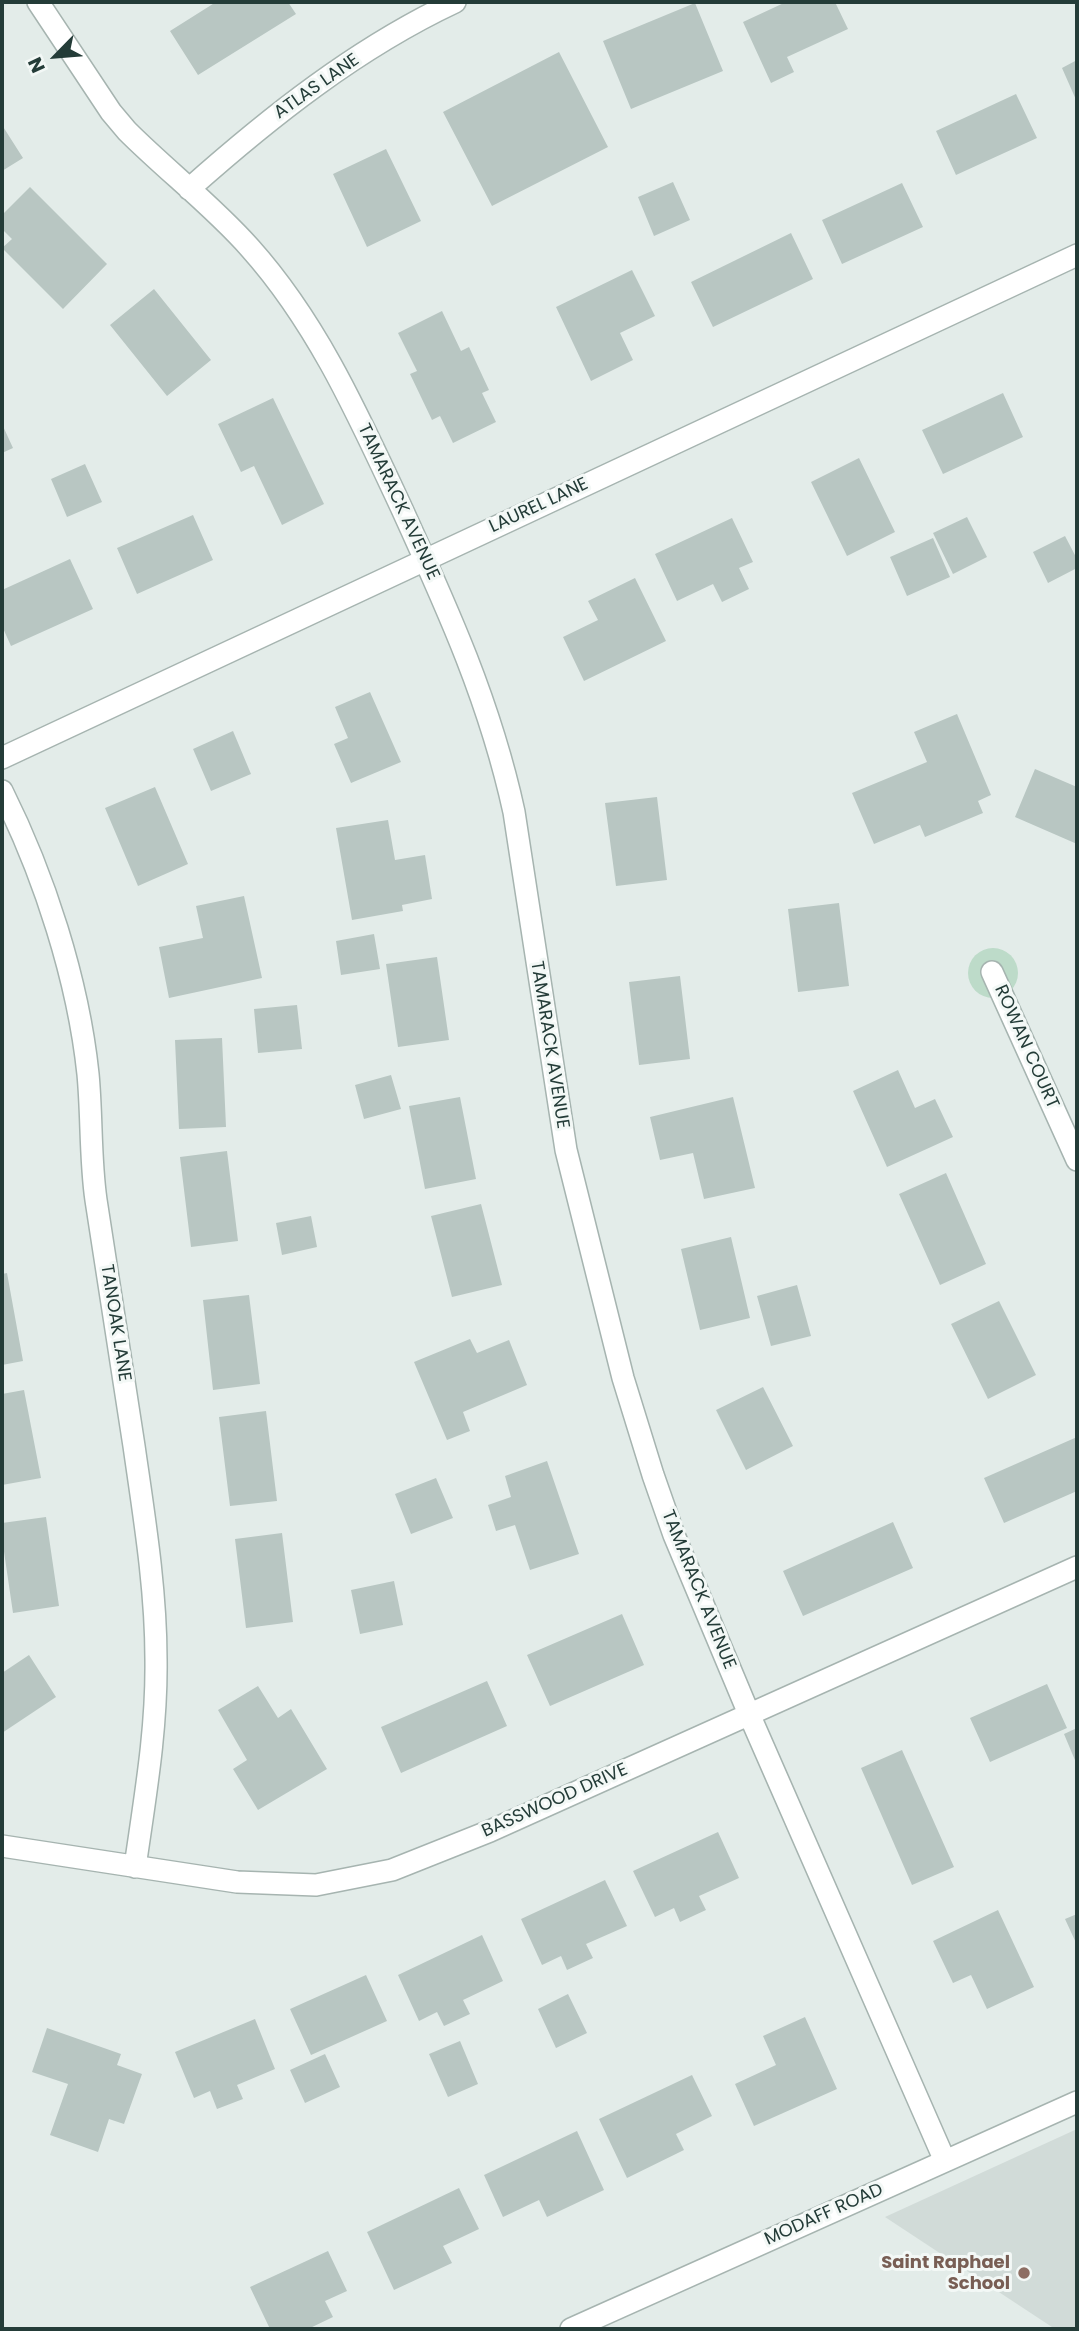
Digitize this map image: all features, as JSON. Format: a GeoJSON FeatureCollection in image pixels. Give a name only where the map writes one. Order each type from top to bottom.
{"type":"FeatureCollection","features":[{"type":"Feature","properties":{"kind":"street","name":"TAMARACK AVENUE"},"geometry":{"type":"LineString","coordinates":[[38,2],[127,131],[250,247],[303,316],[353,406],[465,649],[505,768],[522,859],[552,1073],[566,1150],[623,1378],[653,1475],[674,1535],[749,1714],[944,2161]]}},
{"type":"Feature","properties":{"kind":"street","name":"ATLAS LANE"},"geometry":{"type":"LineString","coordinates":[[189,189],[270,120],[342,68],[418,19],[455,2]]}},
{"type":"Feature","properties":{"kind":"street","name":"LAUREL LANE"},"geometry":{"type":"LineString","coordinates":[[2,758],[1077,255]]}},
{"type":"Feature","properties":{"kind":"street","name":"TANOAK LANE"},"geometry":{"type":"LineString","coordinates":[[2,791],[46,897],[75,1000],[88,1072],[95,1195],[148,1540],[156,1656],[156,1713],[135,1867]]}},
{"type":"Feature","properties":{"kind":"street","name":"ROWAN COURT"},"geometry":{"type":"LineString","coordinates":[[992,972],[1077,1160]]}},
{"type":"Feature","properties":{"kind":"street","name":"BASSWOOD DRIVE"},"geometry":{"type":"LineString","coordinates":[[2,1846],[237,1882],[316,1885],[392,1870],[490,1831],[1077,1567]]}},
{"type":"Feature","properties":{"kind":"street","name":"MODAFF ROAD"},"geometry":{"type":"LineString","coordinates":[[570,2329],[1077,2102]]}},
{"type":"Feature","properties":{"kind":"shaded area","name":"Saint Raphael School"},"geometry":{"type":"Polygon","coordinates":[[[1077,2129],[1077,2329],[1055,2329],[885,2217],[1077,2129]]]}},
{"type":"Feature","properties":{"kind":"green space"},"geometry":{"type":"Polygon","coordinates":[[[993,948],[1010,956],[1018,973],[1010,990],[993,998],[976,990],[968,973],[976,956],[993,948]]]}},
{"type":"Feature","properties":{"kind":"building"},"geometry":{"type":"Polygon","coordinates":[[[216,2],[288,2],[296,14],[198,75],[170,31],[216,2]]]}},
{"type":"Feature","properties":{"kind":"building"},"geometry":{"type":"Polygon","coordinates":[[[786,2],[835,2],[848,29],[787,57],[794,72],[771,83],[743,22],[786,2]]]}},
{"type":"Feature","properties":{"kind":"building"},"geometry":{"type":"Polygon","coordinates":[[[695,3],[723,71],[631,109],[603,41],[695,3]]]}},
{"type":"Feature","properties":{"kind":"building"},"geometry":{"type":"Polygon","coordinates":[[[559,52],[608,147],[492,206],[443,112],[559,52]]]}},
{"type":"Feature","properties":{"kind":"building"},"geometry":{"type":"Polygon","coordinates":[[[1077,60],[1077,102],[1062,68],[1077,60]]]}},
{"type":"Feature","properties":{"kind":"building"},"geometry":{"type":"Polygon","coordinates":[[[1016,94],[1037,138],[956,175],[936,131],[1016,94]]]}},
{"type":"Feature","properties":{"kind":"building"},"geometry":{"type":"Polygon","coordinates":[[[2,125],[23,158],[2,171],[2,125]]]}},
{"type":"Feature","properties":{"kind":"building"},"geometry":{"type":"Polygon","coordinates":[[[386,149],[421,221],[367,247],[333,174],[386,149]]]}},
{"type":"Feature","properties":{"kind":"building"},"geometry":{"type":"Polygon","coordinates":[[[673,182],[690,220],[654,236],[638,197],[673,182]]]}},
{"type":"Feature","properties":{"kind":"building"},"geometry":{"type":"Polygon","coordinates":[[[902,183],[923,227],[842,264],[822,220],[902,183]]]}},
{"type":"Feature","properties":{"kind":"building"},"geometry":{"type":"Polygon","coordinates":[[[30,187],[107,264],[63,309],[2,248],[12,239],[2,229],[2,215],[30,187]]]}},
{"type":"Feature","properties":{"kind":"building"},"geometry":{"type":"Polygon","coordinates":[[[791,233],[813,279],[713,327],[691,282],[791,233]]]}},
{"type":"Feature","properties":{"kind":"building"},"geometry":{"type":"Polygon","coordinates":[[[632,270],[655,316],[620,333],[633,360],[591,381],[556,307],[632,270]]]}},
{"type":"Feature","properties":{"kind":"building"},"geometry":{"type":"Polygon","coordinates":[[[154,289],[211,360],[167,396],[110,325],[154,289]]]}},
{"type":"Feature","properties":{"kind":"building"},"geometry":{"type":"Polygon","coordinates":[[[442,311],[461,351],[469,347],[489,390],[482,393],[496,422],[453,443],[440,416],[432,420],[410,374],[417,371],[398,333],[442,311]]]}},
{"type":"Feature","properties":{"kind":"building"},"geometry":{"type":"Polygon","coordinates":[[[1003,393],[1023,437],[943,474],[922,430],[1003,393]]]}},
{"type":"Feature","properties":{"kind":"building"},"geometry":{"type":"Polygon","coordinates":[[[273,398],[324,504],[282,525],[254,466],[241,472],[218,424],[273,398]]]}},
{"type":"Feature","properties":{"kind":"building"},"geometry":{"type":"Polygon","coordinates":[[[2,424],[13,448],[2,453],[2,424]]]}},
{"type":"Feature","properties":{"kind":"building"},"geometry":{"type":"Polygon","coordinates":[[[859,458],[895,532],[847,556],[811,482],[859,458]]]}},
{"type":"Feature","properties":{"kind":"building"},"geometry":{"type":"Polygon","coordinates":[[[85,464],[102,502],[67,517],[51,479],[85,464]]]}},
{"type":"Feature","properties":{"kind":"building"},"geometry":{"type":"Polygon","coordinates":[[[193,515],[213,560],[137,594],[117,548],[193,515]]]}},
{"type":"Feature","properties":{"kind":"building"},"geometry":{"type":"Polygon","coordinates":[[[967,517],[987,557],[953,574],[933,533],[967,517]]]}},
{"type":"Feature","properties":{"kind":"building"},"geometry":{"type":"Polygon","coordinates":[[[732,518],[753,562],[739,568],[749,589],[722,602],[713,584],[677,601],[655,554],[732,518]]]}},
{"type":"Feature","properties":{"kind":"building"},"geometry":{"type":"Polygon","coordinates":[[[1065,536],[1077,559],[1077,568],[1048,583],[1033,552],[1065,536]]]}},
{"type":"Feature","properties":{"kind":"building"},"geometry":{"type":"Polygon","coordinates":[[[933,538],[950,577],[907,596],[890,557],[933,538]]]}},
{"type":"Feature","properties":{"kind":"building"},"geometry":{"type":"Polygon","coordinates":[[[70,559],[93,609],[11,646],[2,626],[2,590],[70,559]]]}},
{"type":"Feature","properties":{"kind":"building"},"geometry":{"type":"Polygon","coordinates":[[[635,578],[666,641],[584,681],[563,637],[598,620],[588,601],[635,578]]]}},
{"type":"Feature","properties":{"kind":"building"},"geometry":{"type":"Polygon","coordinates":[[[370,692],[401,762],[351,783],[334,744],[348,738],[335,707],[370,692]]]}},
{"type":"Feature","properties":{"kind":"building"},"geometry":{"type":"Polygon","coordinates":[[[957,714],[991,795],[978,801],[983,813],[925,837],[920,825],[874,844],[852,793],[927,762],[914,732],[957,714]]]}},
{"type":"Feature","properties":{"kind":"building"},"geometry":{"type":"Polygon","coordinates":[[[233,731],[251,774],[211,791],[193,749],[233,731]]]}},
{"type":"Feature","properties":{"kind":"building"},"geometry":{"type":"Polygon","coordinates":[[[1035,769],[1077,787],[1077,844],[1015,817],[1035,769]]]}},
{"type":"Feature","properties":{"kind":"building"},"geometry":{"type":"Polygon","coordinates":[[[155,787],[188,864],[138,886],[105,808],[155,787]]]}},
{"type":"Feature","properties":{"kind":"building"},"geometry":{"type":"Polygon","coordinates":[[[657,797],[667,880],[616,886],[605,803],[657,797]]]}},
{"type":"Feature","properties":{"kind":"building"},"geometry":{"type":"Polygon","coordinates":[[[388,820],[395,860],[425,855],[432,899],[402,905],[403,911],[352,920],[336,828],[388,820]]]}},
{"type":"Feature","properties":{"kind":"building"},"geometry":{"type":"Polygon","coordinates":[[[244,896],[262,978],[169,998],[159,947],[203,938],[196,906],[244,896]]]}},
{"type":"Feature","properties":{"kind":"building"},"geometry":{"type":"Polygon","coordinates":[[[839,903],[849,986],[798,992],[788,909],[839,903]]]}},
{"type":"Feature","properties":{"kind":"building"},"geometry":{"type":"Polygon","coordinates":[[[374,934],[380,969],[341,975],[336,941],[374,934]]]}},
{"type":"Feature","properties":{"kind":"building"},"geometry":{"type":"Polygon","coordinates":[[[437,957],[449,1040],[398,1047],[386,964],[437,957]]]}},
{"type":"Feature","properties":{"kind":"building"},"geometry":{"type":"Polygon","coordinates":[[[680,976],[690,1059],[639,1065],[629,982],[680,976]]]}},
{"type":"Feature","properties":{"kind":"building"},"geometry":{"type":"Polygon","coordinates":[[[297,1005],[302,1049],[258,1053],[254,1009],[297,1005]]]}},
{"type":"Feature","properties":{"kind":"building"},"geometry":{"type":"Polygon","coordinates":[[[222,1038],[226,1127],[179,1129],[175,1040],[222,1038]]]}},
{"type":"Feature","properties":{"kind":"building"},"geometry":{"type":"Polygon","coordinates":[[[898,1070],[915,1108],[935,1099],[953,1137],[887,1167],[853,1091],[898,1070]]]}},
{"type":"Feature","properties":{"kind":"building"},"geometry":{"type":"Polygon","coordinates":[[[391,1075],[401,1109],[364,1119],[355,1085],[391,1075]]]}},
{"type":"Feature","properties":{"kind":"building"},"geometry":{"type":"Polygon","coordinates":[[[460,1097],[476,1179],[425,1189],[409,1106],[460,1097]]]}},
{"type":"Feature","properties":{"kind":"building"},"geometry":{"type":"Polygon","coordinates":[[[733,1097],[755,1188],[704,1199],[693,1153],[660,1160],[650,1117],[733,1097]]]}},
{"type":"Feature","properties":{"kind":"building"},"geometry":{"type":"Polygon","coordinates":[[[227,1151],[238,1241],[191,1247],[180,1157],[227,1151]]]}},
{"type":"Feature","properties":{"kind":"building"},"geometry":{"type":"Polygon","coordinates":[[[946,1173],[986,1264],[940,1285],[899,1194],[946,1173]]]}},
{"type":"Feature","properties":{"kind":"building"},"geometry":{"type":"Polygon","coordinates":[[[481,1204],[502,1285],[452,1297],[431,1216],[481,1204]]]}},
{"type":"Feature","properties":{"kind":"building"},"geometry":{"type":"Polygon","coordinates":[[[311,1216],[317,1247],[282,1255],[276,1223],[311,1216]]]}},
{"type":"Feature","properties":{"kind":"building"},"geometry":{"type":"Polygon","coordinates":[[[731,1237],[750,1318],[700,1330],[681,1249],[731,1237]]]}},
{"type":"Feature","properties":{"kind":"building"},"geometry":{"type":"Polygon","coordinates":[[[7,1273],[23,1361],[2,1365],[2,1274],[7,1273]]]}},
{"type":"Feature","properties":{"kind":"building"},"geometry":{"type":"Polygon","coordinates":[[[797,1285],[811,1336],[771,1346],[757,1296],[797,1285]]]}},
{"type":"Feature","properties":{"kind":"building"},"geometry":{"type":"Polygon","coordinates":[[[249,1295],[260,1384],[213,1390],[203,1300],[249,1295]]]}},
{"type":"Feature","properties":{"kind":"building"},"geometry":{"type":"Polygon","coordinates":[[[999,1301],[1036,1375],[988,1399],[951,1324],[999,1301]]]}},
{"type":"Feature","properties":{"kind":"building"},"geometry":{"type":"Polygon","coordinates":[[[470,1339],[477,1353],[509,1340],[527,1385],[463,1412],[470,1431],[447,1440],[414,1362],[470,1339]]]}},
{"type":"Feature","properties":{"kind":"building"},"geometry":{"type":"Polygon","coordinates":[[[763,1387],[793,1446],[746,1470],[716,1410],[763,1387]]]}},
{"type":"Feature","properties":{"kind":"building"},"geometry":{"type":"Polygon","coordinates":[[[24,1390],[41,1478],[2,1485],[2,1394],[24,1390]]]}},
{"type":"Feature","properties":{"kind":"building"},"geometry":{"type":"Polygon","coordinates":[[[266,1411],[277,1501],[230,1506],[219,1417],[266,1411]]]}},
{"type":"Feature","properties":{"kind":"building"},"geometry":{"type":"Polygon","coordinates":[[[1077,1437],[1077,1491],[1004,1523],[984,1478],[1077,1437]]]}},
{"type":"Feature","properties":{"kind":"building"},"geometry":{"type":"Polygon","coordinates":[[[547,1461],[579,1554],[530,1570],[515,1525],[496,1531],[488,1505],[511,1497],[505,1476],[547,1461]]]}},
{"type":"Feature","properties":{"kind":"building"},"geometry":{"type":"Polygon","coordinates":[[[436,1478],[453,1518],[411,1534],[395,1494],[436,1478]]]}},
{"type":"Feature","properties":{"kind":"building"},"geometry":{"type":"Polygon","coordinates":[[[46,1517],[59,1606],[13,1613],[2,1523],[46,1517]]]}},
{"type":"Feature","properties":{"kind":"building"},"geometry":{"type":"Polygon","coordinates":[[[893,1522],[913,1568],[803,1616],[783,1571],[893,1522]]]}},
{"type":"Feature","properties":{"kind":"building"},"geometry":{"type":"Polygon","coordinates":[[[282,1533],[293,1622],[246,1628],[235,1539],[282,1533]]]}},
{"type":"Feature","properties":{"kind":"building"},"geometry":{"type":"Polygon","coordinates":[[[394,1581],[403,1625],[360,1634],[351,1590],[394,1581]]]}},
{"type":"Feature","properties":{"kind":"building"},"geometry":{"type":"Polygon","coordinates":[[[622,1614],[644,1665],[550,1706],[527,1655],[622,1614]]]}},
{"type":"Feature","properties":{"kind":"building"},"geometry":{"type":"Polygon","coordinates":[[[29,1655],[56,1697],[2,1733],[2,1673],[29,1655]]]}},
{"type":"Feature","properties":{"kind":"building"},"geometry":{"type":"Polygon","coordinates":[[[487,1681],[507,1726],[401,1773],[381,1727],[487,1681]]]}},
{"type":"Feature","properties":{"kind":"building"},"geometry":{"type":"Polygon","coordinates":[[[1047,1684],[1067,1728],[990,1762],[970,1718],[1047,1684]]]}},
{"type":"Feature","properties":{"kind":"building"},"geometry":{"type":"Polygon","coordinates":[[[258,1686],[278,1718],[291,1709],[327,1769],[258,1810],[233,1769],[247,1760],[218,1710],[258,1686]]]}},
{"type":"Feature","properties":{"kind":"building"},"geometry":{"type":"Polygon","coordinates":[[[1077,1728],[1077,1765],[1064,1734],[1077,1728]]]}},
{"type":"Feature","properties":{"kind":"building"},"geometry":{"type":"Polygon","coordinates":[[[902,1750],[954,1867],[912,1885],[861,1768],[902,1750]]]}},
{"type":"Feature","properties":{"kind":"building"},"geometry":{"type":"Polygon","coordinates":[[[718,1832],[739,1878],[699,1896],[706,1910],[680,1922],[674,1908],[655,1917],[633,1871],[718,1832]]]}},
{"type":"Feature","properties":{"kind":"building"},"geometry":{"type":"Polygon","coordinates":[[[605,1880],[627,1926],[586,1944],[593,1958],[567,1970],[561,1956],[542,1965],[521,1919],[605,1880]]]}},
{"type":"Feature","properties":{"kind":"building"},"geometry":{"type":"Polygon","coordinates":[[[998,1910],[1034,1987],[987,2009],[971,1975],[953,1983],[933,1941],[998,1910]]]}},
{"type":"Feature","properties":{"kind":"building"},"geometry":{"type":"Polygon","coordinates":[[[1077,1914],[1077,1945],[1065,1919],[1077,1914]]]}},
{"type":"Feature","properties":{"kind":"building"},"geometry":{"type":"Polygon","coordinates":[[[482,1935],[503,1981],[463,2000],[470,2014],[444,2026],[437,2012],[419,2021],[398,1975],[482,1935]]]}},
{"type":"Feature","properties":{"kind":"building"},"geometry":{"type":"Polygon","coordinates":[[[366,1975],[387,2021],[311,2055],[290,2009],[366,1975]]]}},
{"type":"Feature","properties":{"kind":"building"},"geometry":{"type":"Polygon","coordinates":[[[568,1994],[587,2033],[556,2048],[538,2009],[568,1994]]]}},
{"type":"Feature","properties":{"kind":"building"},"geometry":{"type":"Polygon","coordinates":[[[805,2017],[837,2089],[754,2126],[735,2084],[776,2065],[763,2036],[805,2017]]]}},
{"type":"Feature","properties":{"kind":"building"},"geometry":{"type":"Polygon","coordinates":[[[255,2019],[275,2069],[237,2085],[243,2099],[217,2109],[210,2091],[194,2098],[175,2052],[255,2019]]]}},
{"type":"Feature","properties":{"kind":"building"},"geometry":{"type":"Polygon","coordinates":[[[47,2028],[121,2054],[117,2065],[142,2074],[124,2124],[109,2119],[98,2152],[50,2135],[68,2084],[32,2072],[47,2028]]]}},
{"type":"Feature","properties":{"kind":"building"},"geometry":{"type":"Polygon","coordinates":[[[460,2041],[478,2084],[448,2097],[429,2054],[460,2041]]]}},
{"type":"Feature","properties":{"kind":"building"},"geometry":{"type":"Polygon","coordinates":[[[325,2054],[340,2087],[305,2103],[290,2070],[325,2054]]]}},
{"type":"Feature","properties":{"kind":"building"},"geometry":{"type":"Polygon","coordinates":[[[692,2075],[712,2116],[676,2134],[684,2150],[627,2178],[599,2119],[692,2075]]]}},
{"type":"Feature","properties":{"kind":"building"},"geometry":{"type":"Polygon","coordinates":[[[577,2131],[604,2190],[547,2217],[539,2200],[503,2217],[484,2175],[577,2131]]]}},
{"type":"Feature","properties":{"kind":"building"},"geometry":{"type":"Polygon","coordinates":[[[459,2188],[479,2229],[443,2246],[452,2263],[394,2290],[367,2232],[459,2188]]]}},
{"type":"Feature","properties":{"kind":"building"},"geometry":{"type":"Polygon","coordinates":[[[328,2251],[347,2291],[325,2301],[333,2317],[308,2329],[270,2329],[250,2287],[328,2251]]]}},
{"type":"Feature","properties":{"kind":"place","name":"Saint Raphael School"},"geometry":{"type":"Point","coordinates":[1024,2273]}}]}
